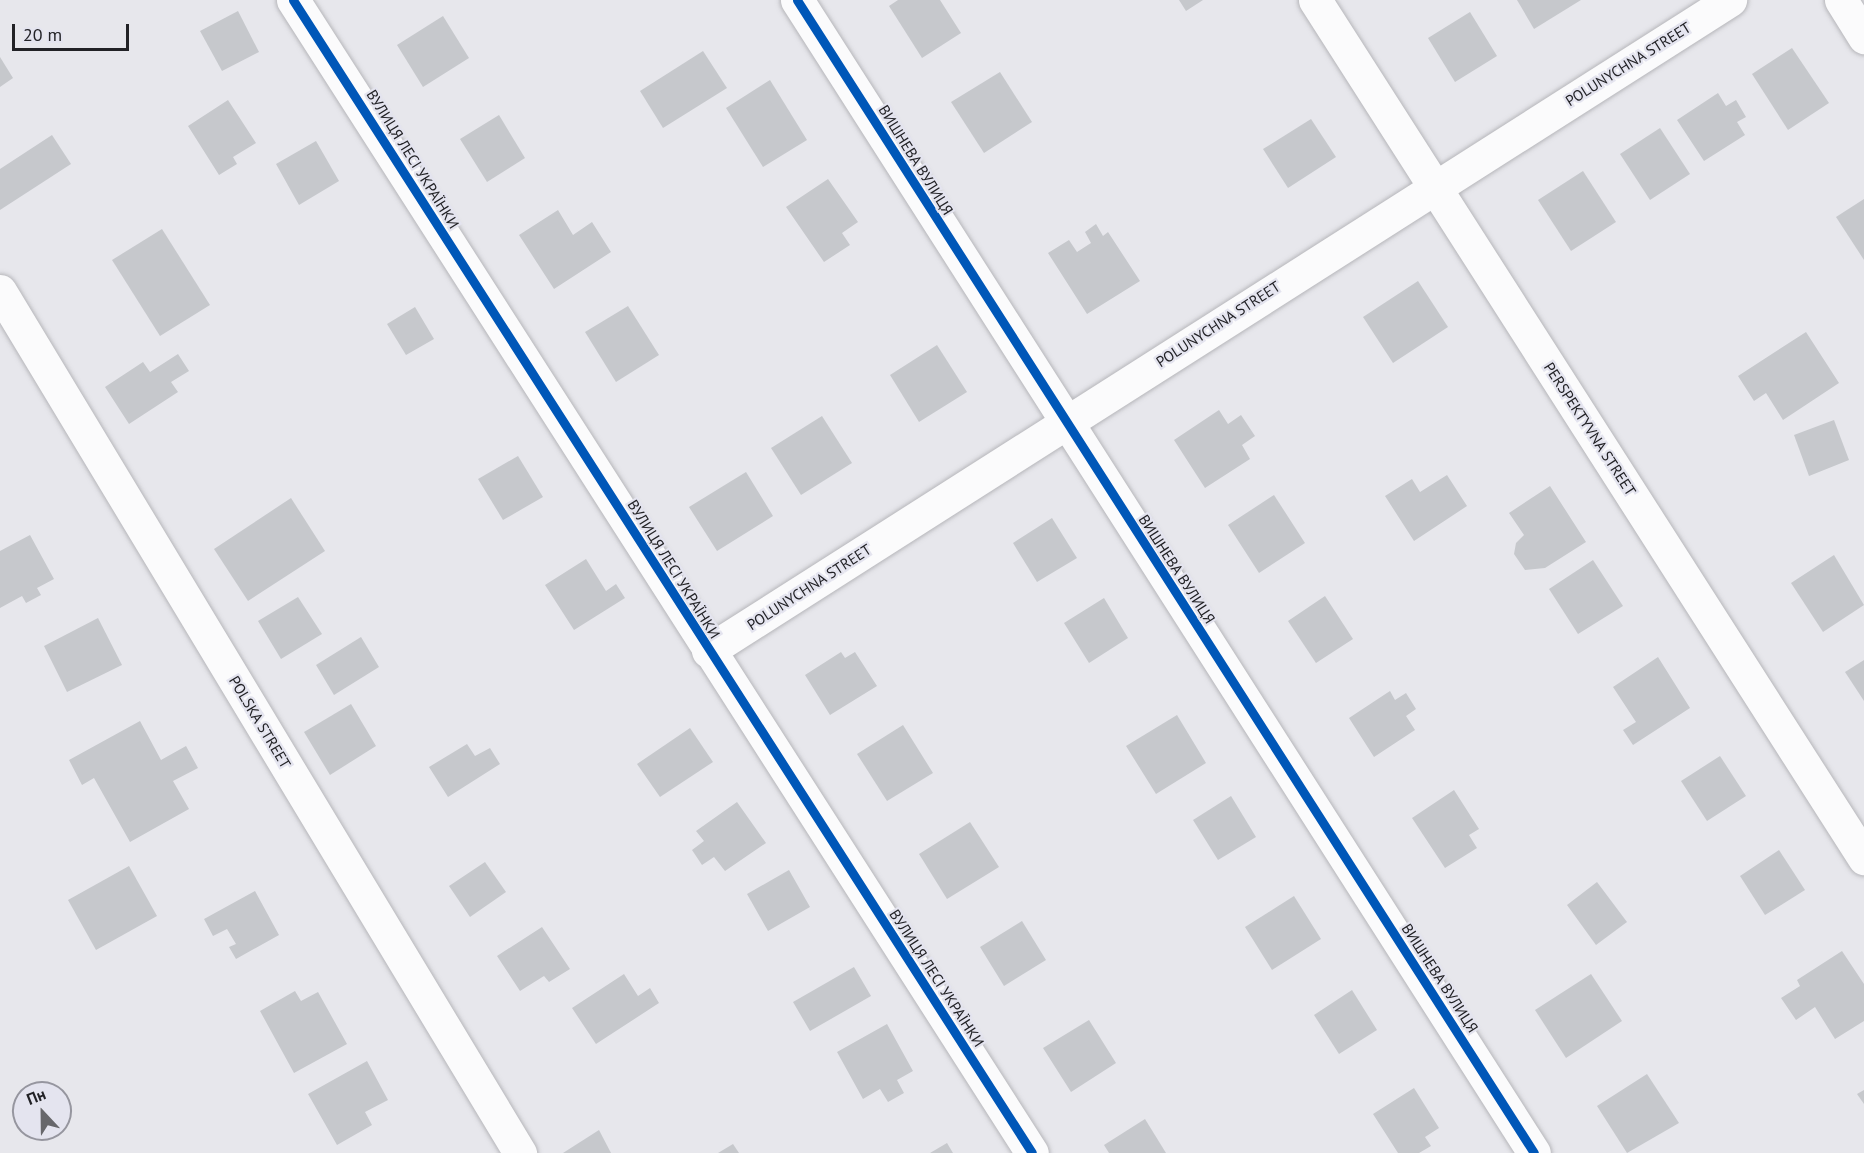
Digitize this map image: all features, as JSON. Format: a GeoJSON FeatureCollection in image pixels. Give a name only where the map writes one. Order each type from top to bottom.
{"type":"FeatureCollection","features":[{"type":"Feature","properties":{"kind":"street","name":"ВУЛИЦЯ ЛЕСІ УКРАЇНКИ"},"geometry":{"type":"LineString","coordinates":[[293,0],[708,651],[1032,1153]]}},
{"type":"Feature","properties":{"kind":"street","name":"ВИШНЕВА ВУЛИЦЯ"},"geometry":{"type":"LineString","coordinates":[[797,0],[1064,423],[1534,1153]]}},
{"type":"Feature","properties":{"kind":"street","name":"PERSPEKTYVNA STREET"},"geometry":{"type":"LineString","coordinates":[[1315,0],[1864,858]]}},
{"type":"Feature","properties":{"kind":"street","name":"POLUNYCHNA STREET"},"geometry":{"type":"LineString","coordinates":[[708,651],[1434,186],[1730,0]]}},
{"type":"Feature","properties":{"kind":"street"},"geometry":{"type":"LineString","coordinates":[[1841,0],[1864,37]]}},
{"type":"Feature","properties":{"kind":"street","name":"POLSKA STREET"},"geometry":{"type":"LineString","coordinates":[[0,291],[520,1153]]}},
{"type":"Feature","properties":{"kind":"building"},"geometry":{"type":"Polygon","coordinates":[[[898,0],[940,0],[961,33],[922,58],[889,6],[898,0]]]}},
{"type":"Feature","properties":{"kind":"building"},"geometry":{"type":"Polygon","coordinates":[[[1179,0],[1203,0],[1186,11],[1179,0]]]}},
{"type":"Feature","properties":{"kind":"building"},"geometry":{"type":"Polygon","coordinates":[[[1517,0],[1581,0],[1534,29],[1517,0]]]}},
{"type":"Feature","properties":{"kind":"building"},"geometry":{"type":"Polygon","coordinates":[[[238,11],[259,52],[222,71],[200,31],[238,11]]]}},
{"type":"Feature","properties":{"kind":"building"},"geometry":{"type":"Polygon","coordinates":[[[1470,12],[1497,56],[1455,82],[1428,38],[1470,12]]]}},
{"type":"Feature","properties":{"kind":"building"},"geometry":{"type":"Polygon","coordinates":[[[443,16],[469,58],[423,87],[397,45],[443,16]]]}},
{"type":"Feature","properties":{"kind":"building"},"geometry":{"type":"Polygon","coordinates":[[[1792,48],[1829,103],[1788,130],[1752,74],[1792,48]]]}},
{"type":"Feature","properties":{"kind":"building"},"geometry":{"type":"Polygon","coordinates":[[[703,51],[727,88],[663,128],[640,91],[703,51]]]}},
{"type":"Feature","properties":{"kind":"building"},"geometry":{"type":"Polygon","coordinates":[[[0,57],[13,78],[0,87],[0,57]]]}},
{"type":"Feature","properties":{"kind":"building"},"geometry":{"type":"Polygon","coordinates":[[[1000,72],[1032,122],[984,153],[951,102],[1000,72]]]}},
{"type":"Feature","properties":{"kind":"building"},"geometry":{"type":"Polygon","coordinates":[[[770,80],[807,140],[763,167],[726,108],[770,80]]]}},
{"type":"Feature","properties":{"kind":"building"},"geometry":{"type":"Polygon","coordinates":[[[1718,93],[1726,106],[1736,100],[1746,117],[1737,122],[1745,135],[1704,161],[1677,120],[1718,93]]]}},
{"type":"Feature","properties":{"kind":"building"},"geometry":{"type":"Polygon","coordinates":[[[228,100],[256,143],[233,157],[237,164],[219,175],[188,126],[228,100]]]}},
{"type":"Feature","properties":{"kind":"building"},"geometry":{"type":"Polygon","coordinates":[[[499,115],[525,158],[487,182],[460,139],[499,115]]]}},
{"type":"Feature","properties":{"kind":"building"},"geometry":{"type":"Polygon","coordinates":[[[1311,119],[1336,157],[1288,188],[1263,149],[1311,119]]]}},
{"type":"Feature","properties":{"kind":"building"},"geometry":{"type":"Polygon","coordinates":[[[1660,128],[1690,174],[1650,200],[1620,154],[1660,128]]]}},
{"type":"Feature","properties":{"kind":"building"},"geometry":{"type":"Polygon","coordinates":[[[52,135],[71,164],[0,210],[0,169],[52,135]]]}},
{"type":"Feature","properties":{"kind":"building"},"geometry":{"type":"Polygon","coordinates":[[[316,141],[339,181],[299,205],[276,164],[316,141]]]}},
{"type":"Feature","properties":{"kind":"building"},"geometry":{"type":"Polygon","coordinates":[[[1583,171],[1616,222],[1571,251],[1538,200],[1583,171]]]}},
{"type":"Feature","properties":{"kind":"building"},"geometry":{"type":"Polygon","coordinates":[[[828,179],[858,222],[842,233],[850,245],[824,262],[786,207],[828,179]]]}},
{"type":"Feature","properties":{"kind":"building"},"geometry":{"type":"Polygon","coordinates":[[[1864,199],[1864,260],[1836,217],[1864,199]]]}},
{"type":"Feature","properties":{"kind":"building"},"geometry":{"type":"Polygon","coordinates":[[[558,210],[573,235],[592,222],[611,252],[554,289],[519,235],[558,210]]]}},
{"type":"Feature","properties":{"kind":"building"},"geometry":{"type":"Polygon","coordinates":[[[1096,224],[1103,236],[1108,232],[1140,281],[1087,314],[1048,253],[1069,240],[1077,252],[1091,243],[1085,232],[1096,224]]]}},
{"type":"Feature","properties":{"kind":"building"},"geometry":{"type":"Polygon","coordinates":[[[162,229],[210,305],[160,336],[112,260],[162,229]]]}},
{"type":"Feature","properties":{"kind":"building"},"geometry":{"type":"Polygon","coordinates":[[[1418,281],[1448,327],[1393,363],[1363,317],[1418,281]]]}},
{"type":"Feature","properties":{"kind":"building"},"geometry":{"type":"Polygon","coordinates":[[[628,306],[659,355],[616,382],[585,332],[628,306]]]}},
{"type":"Feature","properties":{"kind":"building"},"geometry":{"type":"Polygon","coordinates":[[[415,307],[434,339],[406,355],[387,324],[415,307]]]}},
{"type":"Feature","properties":{"kind":"building"},"geometry":{"type":"Polygon","coordinates":[[[1806,332],[1839,383],[1783,420],[1766,393],[1754,401],[1738,376],[1806,332]]]}},
{"type":"Feature","properties":{"kind":"building"},"geometry":{"type":"Polygon","coordinates":[[[937,345],[967,392],[919,422],[890,375],[937,345]]]}},
{"type":"Feature","properties":{"kind":"building"},"geometry":{"type":"Polygon","coordinates":[[[178,354],[189,371],[171,382],[178,392],[129,424],[105,387],[143,362],[150,372],[178,354]]]}},
{"type":"Feature","properties":{"kind":"building"},"geometry":{"type":"Polygon","coordinates":[[[1219,410],[1228,424],[1241,415],[1255,436],[1242,445],[1250,459],[1205,488],[1174,440],[1219,410]]]}},
{"type":"Feature","properties":{"kind":"building"},"geometry":{"type":"Polygon","coordinates":[[[822,416],[852,463],[801,495],[771,448],[822,416]]]}},
{"type":"Feature","properties":{"kind":"building"},"geometry":{"type":"Polygon","coordinates":[[[1834,420],[1849,460],[1809,476],[1794,435],[1834,420]]]}},
{"type":"Feature","properties":{"kind":"building"},"geometry":{"type":"Polygon","coordinates":[[[518,456],[543,497],[503,520],[478,479],[518,456]]]}},
{"type":"Feature","properties":{"kind":"building"},"geometry":{"type":"Polygon","coordinates":[[[746,472],[773,516],[717,551],[689,507],[746,472]]]}},
{"type":"Feature","properties":{"kind":"building"},"geometry":{"type":"Polygon","coordinates":[[[1447,475],[1467,506],[1414,541],[1385,496],[1412,479],[1420,492],[1447,475]]]}},
{"type":"Feature","properties":{"kind":"building"},"geometry":{"type":"Polygon","coordinates":[[[1550,486],[1586,542],[1545,568],[1525,570],[1514,554],[1516,543],[1524,535],[1509,513],[1550,486]]]}},
{"type":"Feature","properties":{"kind":"building"},"geometry":{"type":"Polygon","coordinates":[[[1274,495],[1305,543],[1259,573],[1228,525],[1274,495]]]}},
{"type":"Feature","properties":{"kind":"building"},"geometry":{"type":"Polygon","coordinates":[[[291,498],[325,551],[248,601],[214,549],[291,498]]]}},
{"type":"Feature","properties":{"kind":"building"},"geometry":{"type":"Polygon","coordinates":[[[1052,518],[1077,558],[1037,582],[1013,543],[1052,518]]]}},
{"type":"Feature","properties":{"kind":"building"},"geometry":{"type":"Polygon","coordinates":[[[30,535],[54,579],[37,588],[41,595],[26,603],[22,596],[0,608],[0,551],[30,535]]]}},
{"type":"Feature","properties":{"kind":"building"},"geometry":{"type":"Polygon","coordinates":[[[1834,555],[1864,605],[1823,632],[1791,583],[1834,555]]]}},
{"type":"Feature","properties":{"kind":"building"},"geometry":{"type":"Polygon","coordinates":[[[586,559],[606,591],[616,584],[625,598],[574,630],[545,585],[586,559]]]}},
{"type":"Feature","properties":{"kind":"building"},"geometry":{"type":"Polygon","coordinates":[[[1593,560],[1623,606],[1578,634],[1549,589],[1593,560]]]}},
{"type":"Feature","properties":{"kind":"building"},"geometry":{"type":"Polygon","coordinates":[[[1325,596],[1353,639],[1316,663],[1288,621],[1325,596]]]}},
{"type":"Feature","properties":{"kind":"building"},"geometry":{"type":"Polygon","coordinates":[[[298,597],[322,634],[281,659],[258,621],[298,597]]]}},
{"type":"Feature","properties":{"kind":"building"},"geometry":{"type":"Polygon","coordinates":[[[1104,598],[1128,638],[1089,663],[1064,623],[1104,598]]]}},
{"type":"Feature","properties":{"kind":"building"},"geometry":{"type":"Polygon","coordinates":[[[98,618],[122,665],[67,692],[44,646],[98,618]]]}},
{"type":"Feature","properties":{"kind":"building"},"geometry":{"type":"Polygon","coordinates":[[[361,637],[379,667],[334,695],[316,665],[361,637]]]}},
{"type":"Feature","properties":{"kind":"building"},"geometry":{"type":"Polygon","coordinates":[[[841,652],[845,658],[855,652],[877,686],[830,715],[805,675],[841,652]]]}},
{"type":"Feature","properties":{"kind":"building"},"geometry":{"type":"Polygon","coordinates":[[[1658,657],[1690,708],[1633,745],[1623,730],[1636,722],[1613,687],[1658,657]]]}},
{"type":"Feature","properties":{"kind":"building"},"geometry":{"type":"Polygon","coordinates":[[[1864,660],[1864,701],[1845,672],[1864,660]]]}},
{"type":"Feature","properties":{"kind":"building"},"geometry":{"type":"Polygon","coordinates":[[[1390,691],[1395,700],[1406,693],[1416,709],[1406,716],[1415,730],[1374,757],[1349,718],[1390,691]]]}},
{"type":"Feature","properties":{"kind":"building"},"geometry":{"type":"Polygon","coordinates":[[[351,704],[376,746],[330,775],[304,732],[351,704]]]}},
{"type":"Feature","properties":{"kind":"building"},"geometry":{"type":"Polygon","coordinates":[[[1177,715],[1206,763],[1156,794],[1126,746],[1177,715]]]}},
{"type":"Feature","properties":{"kind":"building"},"geometry":{"type":"Polygon","coordinates":[[[140,721],[161,760],[186,746],[198,768],[173,781],[189,809],[130,842],[94,778],[82,785],[69,760],[140,721]]]}},
{"type":"Feature","properties":{"kind":"building"},"geometry":{"type":"Polygon","coordinates":[[[903,725],[933,773],[887,801],[857,754],[903,725]]]}},
{"type":"Feature","properties":{"kind":"building"},"geometry":{"type":"Polygon","coordinates":[[[690,728],[713,762],[660,797],[637,764],[690,728]]]}},
{"type":"Feature","properties":{"kind":"building"},"geometry":{"type":"Polygon","coordinates":[[[467,744],[475,756],[490,748],[500,764],[448,797],[429,767],[467,744]]]}},
{"type":"Feature","properties":{"kind":"building"},"geometry":{"type":"Polygon","coordinates":[[[1720,756],[1746,796],[1707,821],[1681,781],[1720,756]]]}},
{"type":"Feature","properties":{"kind":"building"},"geometry":{"type":"Polygon","coordinates":[[[1454,790],[1479,829],[1469,835],[1477,848],[1445,868],[1412,818],[1454,790]]]}},
{"type":"Feature","properties":{"kind":"building"},"geometry":{"type":"Polygon","coordinates":[[[1231,796],[1256,837],[1218,860],[1193,820],[1231,796]]]}},
{"type":"Feature","properties":{"kind":"building"},"geometry":{"type":"Polygon","coordinates":[[[737,802],[766,843],[725,871],[714,857],[702,865],[692,850],[704,841],[696,831],[737,802]]]}},
{"type":"Feature","properties":{"kind":"building"},"geometry":{"type":"Polygon","coordinates":[[[970,822],[999,867],[947,899],[919,854],[970,822]]]}},
{"type":"Feature","properties":{"kind":"building"},"geometry":{"type":"Polygon","coordinates":[[[1779,850],[1805,890],[1765,915],[1740,876],[1779,850]]]}},
{"type":"Feature","properties":{"kind":"building"},"geometry":{"type":"Polygon","coordinates":[[[485,862],[506,892],[470,917],[449,886],[485,862]]]}},
{"type":"Feature","properties":{"kind":"building"},"geometry":{"type":"Polygon","coordinates":[[[129,866],[157,916],[96,950],[68,900],[129,866]]]}},
{"type":"Feature","properties":{"kind":"building"},"geometry":{"type":"Polygon","coordinates":[[[789,870],[810,907],[768,931],[747,894],[789,870]]]}},
{"type":"Feature","properties":{"kind":"building"},"geometry":{"type":"Polygon","coordinates":[[[1597,882],[1627,922],[1596,945],[1567,905],[1597,882]]]}},
{"type":"Feature","properties":{"kind":"building"},"geometry":{"type":"Polygon","coordinates":[[[255,891],[279,935],[236,959],[229,947],[236,944],[227,929],[213,936],[204,919],[255,891]]]}},
{"type":"Feature","properties":{"kind":"building"},"geometry":{"type":"Polygon","coordinates":[[[1294,896],[1321,939],[1272,970],[1245,927],[1294,896]]]}},
{"type":"Feature","properties":{"kind":"building"},"geometry":{"type":"Polygon","coordinates":[[[1022,921],[1046,960],[1004,986],[980,947],[1022,921]]]}},
{"type":"Feature","properties":{"kind":"building"},"geometry":{"type":"Polygon","coordinates":[[[542,927],[570,969],[549,982],[544,976],[520,991],[497,956],[542,927]]]}},
{"type":"Feature","properties":{"kind":"building"},"geometry":{"type":"Polygon","coordinates":[[[1842,951],[1864,984],[1864,1021],[1835,1039],[1815,1007],[1796,1020],[1781,998],[1800,986],[1797,980],[1842,951]]]}},
{"type":"Feature","properties":{"kind":"building"},"geometry":{"type":"Polygon","coordinates":[[[854,967],[871,996],[810,1031],[793,1002],[854,967]]]}},
{"type":"Feature","properties":{"kind":"building"},"geometry":{"type":"Polygon","coordinates":[[[624,974],[638,996],[650,988],[659,1003],[596,1044],[572,1008],[624,974]]]}},
{"type":"Feature","properties":{"kind":"building"},"geometry":{"type":"Polygon","coordinates":[[[1591,974],[1622,1021],[1566,1058],[1535,1010],[1591,974]]]}},
{"type":"Feature","properties":{"kind":"building"},"geometry":{"type":"Polygon","coordinates":[[[1352,990],[1377,1030],[1339,1054],[1314,1015],[1352,990]]]}},
{"type":"Feature","properties":{"kind":"building"},"geometry":{"type":"Polygon","coordinates":[[[295,991],[301,1001],[318,992],[347,1044],[294,1073],[260,1011],[295,991]]]}},
{"type":"Feature","properties":{"kind":"building"},"geometry":{"type":"Polygon","coordinates":[[[1089,1020],[1116,1063],[1071,1092],[1043,1048],[1089,1020]]]}},
{"type":"Feature","properties":{"kind":"building"},"geometry":{"type":"Polygon","coordinates":[[[887,1024],[913,1071],[897,1080],[904,1093],[888,1102],[880,1089],[863,1099],[837,1052],[887,1024]]]}},
{"type":"Feature","properties":{"kind":"building"},"geometry":{"type":"Polygon","coordinates":[[[367,1061],[388,1100],[365,1112],[372,1125],[337,1145],[308,1094],[367,1061]]]}},
{"type":"Feature","properties":{"kind":"building"},"geometry":{"type":"Polygon","coordinates":[[[1647,1074],[1679,1123],[1627,1153],[1597,1106],[1647,1074]]]}},
{"type":"Feature","properties":{"kind":"building"},"geometry":{"type":"Polygon","coordinates":[[[1414,1088],[1439,1128],[1425,1137],[1431,1146],[1419,1153],[1398,1153],[1373,1114],[1414,1088]]]}},
{"type":"Feature","properties":{"kind":"building"},"geometry":{"type":"Polygon","coordinates":[[[1864,1090],[1864,1104],[1857,1094],[1864,1090]]]}},
{"type":"Feature","properties":{"kind":"building"},"geometry":{"type":"Polygon","coordinates":[[[1145,1119],[1166,1153],[1109,1153],[1104,1145],[1145,1119]]]}},
{"type":"Feature","properties":{"kind":"building"},"geometry":{"type":"Polygon","coordinates":[[[599,1130],[611,1153],[563,1153],[599,1130]]]}},
{"type":"Feature","properties":{"kind":"building"},"geometry":{"type":"Polygon","coordinates":[[[947,1143],[953,1153],[930,1153],[947,1143]]]}},
{"type":"Feature","properties":{"kind":"building"},"geometry":{"type":"Polygon","coordinates":[[[733,1144],[739,1153],[718,1153],[733,1144]]]}},
{"type":"Feature","properties":{"kind":"cycle path"},"geometry":{"type":"LineString","coordinates":[[293,0],[1032,1153]]}},
{"type":"Feature","properties":{"kind":"cycle path"},"geometry":{"type":"LineString","coordinates":[[797,0],[1534,1153]]}}]}
